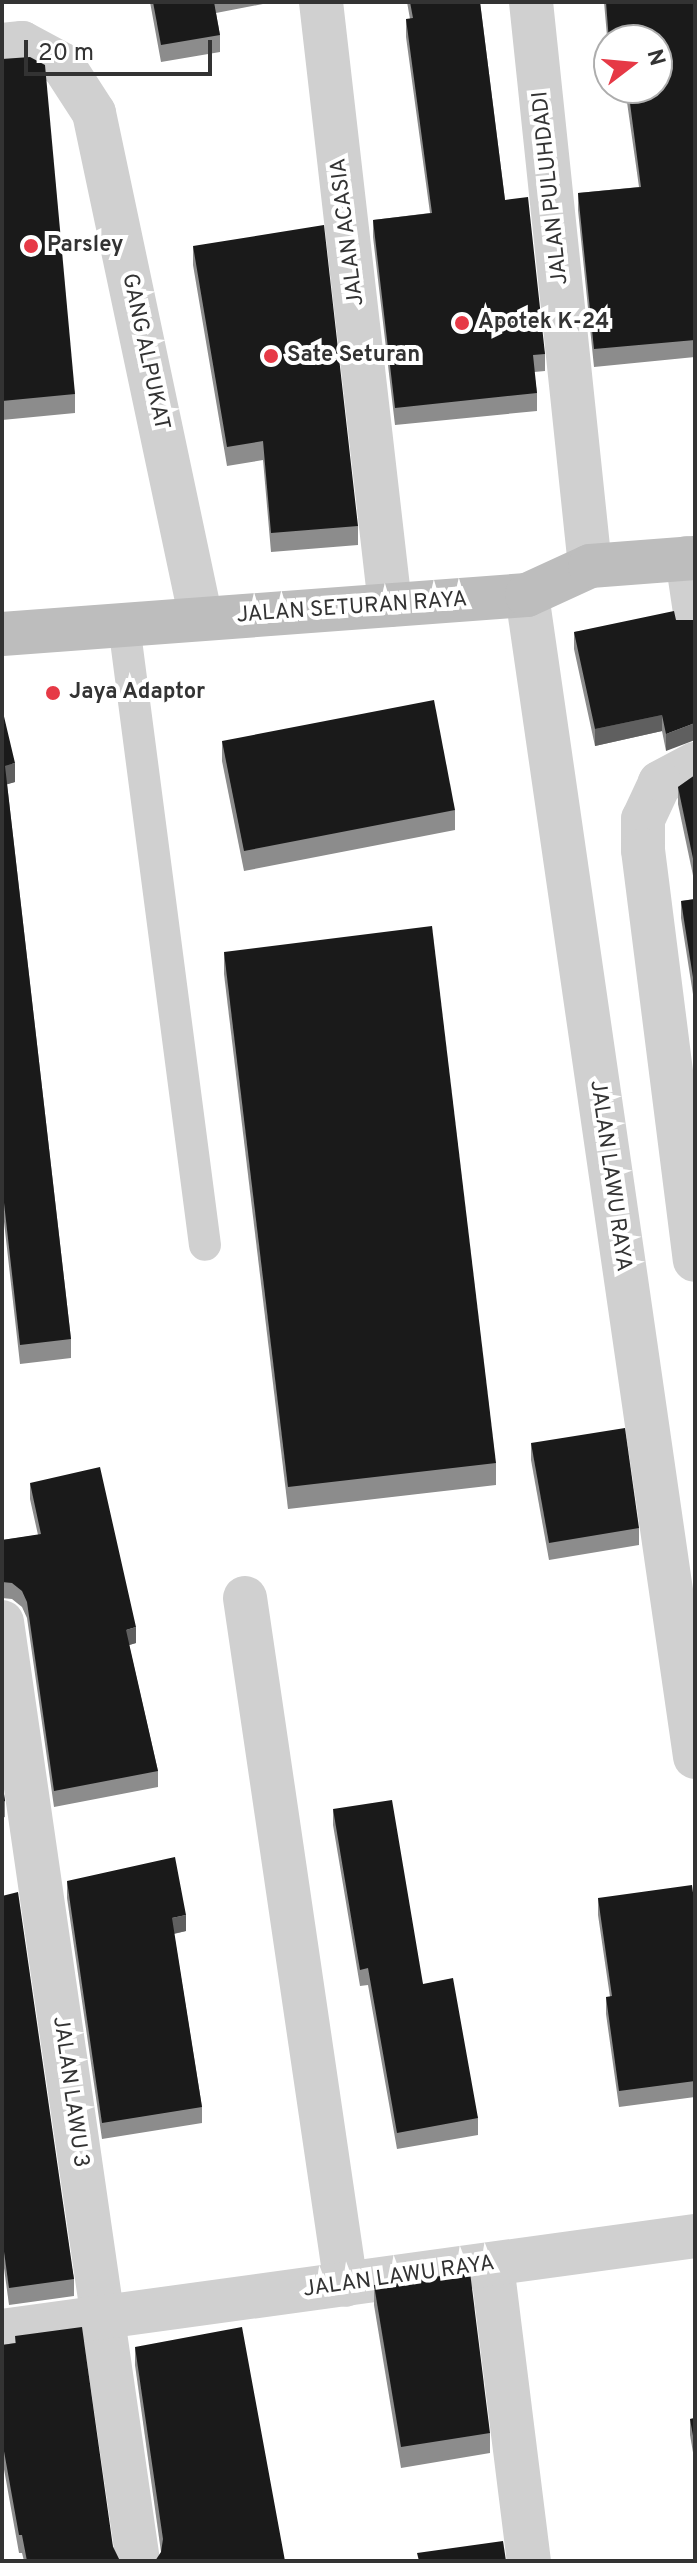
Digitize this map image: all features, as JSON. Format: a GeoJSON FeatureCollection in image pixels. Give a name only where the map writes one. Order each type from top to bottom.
{"type":"FeatureCollection","features":[{"type":"Feature","properties":{"kind":"main road","name":"JALAN SETURAN RAYA"},"geometry":{"type":"LineString","coordinates":[[2,634],[527,595],[590,566],[691,558]]}},
{"type":"Feature","properties":{"kind":"street","name":"JALAN ACASIA"},"geometry":{"type":"LineString","coordinates":[[321,2],[390,605]]}},
{"type":"Feature","properties":{"kind":"street","name":"JALAN PULUHDADI"},"geometry":{"type":"LineString","coordinates":[[531,2],[590,566]]}},
{"type":"Feature","properties":{"kind":"street","name":"GANG ALPUKAT"},"geometry":{"type":"LineString","coordinates":[[2,45],[22,43],[63,65],[94,113],[201,619]]}},
{"type":"Feature","properties":{"kind":"street"},"geometry":{"type":"LineString","coordinates":[[691,558],[695,612]]}},
{"type":"Feature","properties":{"kind":"street","name":"JALAN LAWU RAYA"},"geometry":{"type":"LineString","coordinates":[[527,595],[695,1757]]}},
{"type":"Feature","properties":{"kind":"street"},"geometry":{"type":"LineString","coordinates":[[695,764],[660,783],[643,819],[643,850],[695,1260]]}},
{"type":"Feature","properties":{"kind":"street"},"geometry":{"type":"LineString","coordinates":[[245,1598],[346,2285]]}},
{"type":"Feature","properties":{"kind":"street","name":"JALAN LAWU 3"},"geometry":{"type":"LineString","coordinates":[[2,1622],[138,2561]]}},
{"type":"Feature","properties":{"kind":"street","name":"JALAN LAWU RAYA"},"geometry":{"type":"LineString","coordinates":[[2,2331],[695,2236]]}},
{"type":"Feature","properties":{"kind":"street"},"geometry":{"type":"LineString","coordinates":[[492,2265],[529,2561]]}},
{"type":"Feature","properties":{"kind":"lane"},"geometry":{"type":"LineString","coordinates":[[124,625],[205,1245]]}},
{"type":"Feature","properties":{"kind":"building"},"geometry":{"type":"Polygon","coordinates":[[[153,2],[214,2],[220,35],[161,45],[153,2]]]}},
{"type":"Feature","properties":{"kind":"building"},"geometry":{"type":"Polygon","coordinates":[[[410,2],[480,2],[505,200],[528,197],[545,354],[533,355],[537,393],[395,408],[373,220],[432,213],[406,19],[413,18],[410,2]]]}},
{"type":"Feature","properties":{"kind":"building"},"geometry":{"type":"Polygon","coordinates":[[[606,2],[695,2],[695,340],[594,349],[578,193],[641,187],[630,104],[673,104],[673,24],[608,24],[606,2]]]}},
{"type":"Feature","properties":{"kind":"building","name":"Parsley"},"geometry":{"type":"Polygon","coordinates":[[[30,57],[45,65],[75,394],[2,401],[2,59],[30,57]]]}},
{"type":"Feature","properties":{"kind":"building","name":"Sate Seturan"},"geometry":{"type":"Polygon","coordinates":[[[324,225],[358,526],[271,533],[263,441],[227,447],[193,246],[324,225]]]}},
{"type":"Feature","properties":{"kind":"building"},"geometry":{"type":"Polygon","coordinates":[[[674,611],[676,620],[695,620],[695,723],[666,734],[662,715],[595,729],[574,632],[674,611]]]}},
{"type":"Feature","properties":{"kind":"building"},"geometry":{"type":"Polygon","coordinates":[[[434,700],[455,810],[244,851],[222,741],[434,700]]]}},
{"type":"Feature","properties":{"kind":"building"},"geometry":{"type":"Polygon","coordinates":[[[2,708],[15,763],[5,766],[71,1339],[20,1345],[2,1185],[2,708]]]}},
{"type":"Feature","properties":{"kind":"building"},"geometry":{"type":"Polygon","coordinates":[[[695,775],[695,868],[678,787],[695,775]]]}},
{"type":"Feature","properties":{"kind":"building"},"geometry":{"type":"Polygon","coordinates":[[[695,899],[695,990],[681,901],[695,899]]]}},
{"type":"Feature","properties":{"kind":"building"},"geometry":{"type":"Polygon","coordinates":[[[432,926],[496,1463],[288,1487],[224,952],[432,926]]]}},
{"type":"Feature","properties":{"kind":"building"},"geometry":{"type":"Polygon","coordinates":[[[625,1428],[639,1528],[549,1543],[531,1443],[625,1428]]]}},
{"type":"Feature","properties":{"kind":"building"},"geometry":{"type":"Polygon","coordinates":[[[100,1467],[136,1627],[126,1630],[158,1771],[54,1791],[27,1602],[22,1591],[12,1583],[2,1582],[2,1540],[41,1534],[30,1483],[100,1467]]]}},
{"type":"Feature","properties":{"kind":"building"},"geometry":{"type":"Polygon","coordinates":[[[392,1800],[423,1984],[453,1978],[478,2118],[397,2133],[368,1968],[360,1970],[333,1809],[392,1800]]]}},
{"type":"Feature","properties":{"kind":"building"},"geometry":{"type":"Polygon","coordinates":[[[175,1857],[186,1915],[172,1918],[202,2107],[102,2123],[67,1881],[175,1857]]]}},
{"type":"Feature","properties":{"kind":"building"},"geometry":{"type":"Polygon","coordinates":[[[692,1885],[695,1908],[695,2081],[619,2091],[606,1997],[612,1996],[598,1898],[692,1885]]]}},
{"type":"Feature","properties":{"kind":"building"},"geometry":{"type":"Polygon","coordinates":[[[18,1892],[74,2279],[9,2288],[2,2237],[2,1896],[18,1892]]]}},
{"type":"Feature","properties":{"kind":"building"},"geometry":{"type":"Polygon","coordinates":[[[470,2272],[490,2433],[401,2447],[374,2285],[470,2272]]]}},
{"type":"Feature","properties":{"kind":"building"},"geometry":{"type":"Polygon","coordinates":[[[82,2327],[113,2547],[122,2561],[27,2561],[22,2535],[19,2535],[2,2440],[2,2345],[16,2343],[15,2336],[82,2327]]]}},
{"type":"Feature","properties":{"kind":"building"},"geometry":{"type":"Polygon","coordinates":[[[242,2327],[285,2561],[155,2561],[161,2552],[163,2539],[135,2347],[242,2327]]]}},
{"type":"Feature","properties":{"kind":"building"},"geometry":{"type":"Polygon","coordinates":[[[695,2418],[695,2447],[690,2419],[695,2418]]]}},
{"type":"Feature","properties":{"kind":"building"},"geometry":{"type":"Polygon","coordinates":[[[503,2541],[506,2561],[419,2561],[417,2553],[503,2541]]]}},
{"type":"Feature","properties":{"kind":"place","name":"Parsley"},"geometry":{"type":"Point","coordinates":[31,246]}},
{"type":"Feature","properties":{"kind":"place","name":"Apotek K-24"},"geometry":{"type":"Point","coordinates":[462,323]}},
{"type":"Feature","properties":{"kind":"place","name":"Sate Seturan"},"geometry":{"type":"Point","coordinates":[271,356]}},
{"type":"Feature","properties":{"kind":"place","name":"Jaya Adaptor"},"geometry":{"type":"Point","coordinates":[53,693]}}]}
